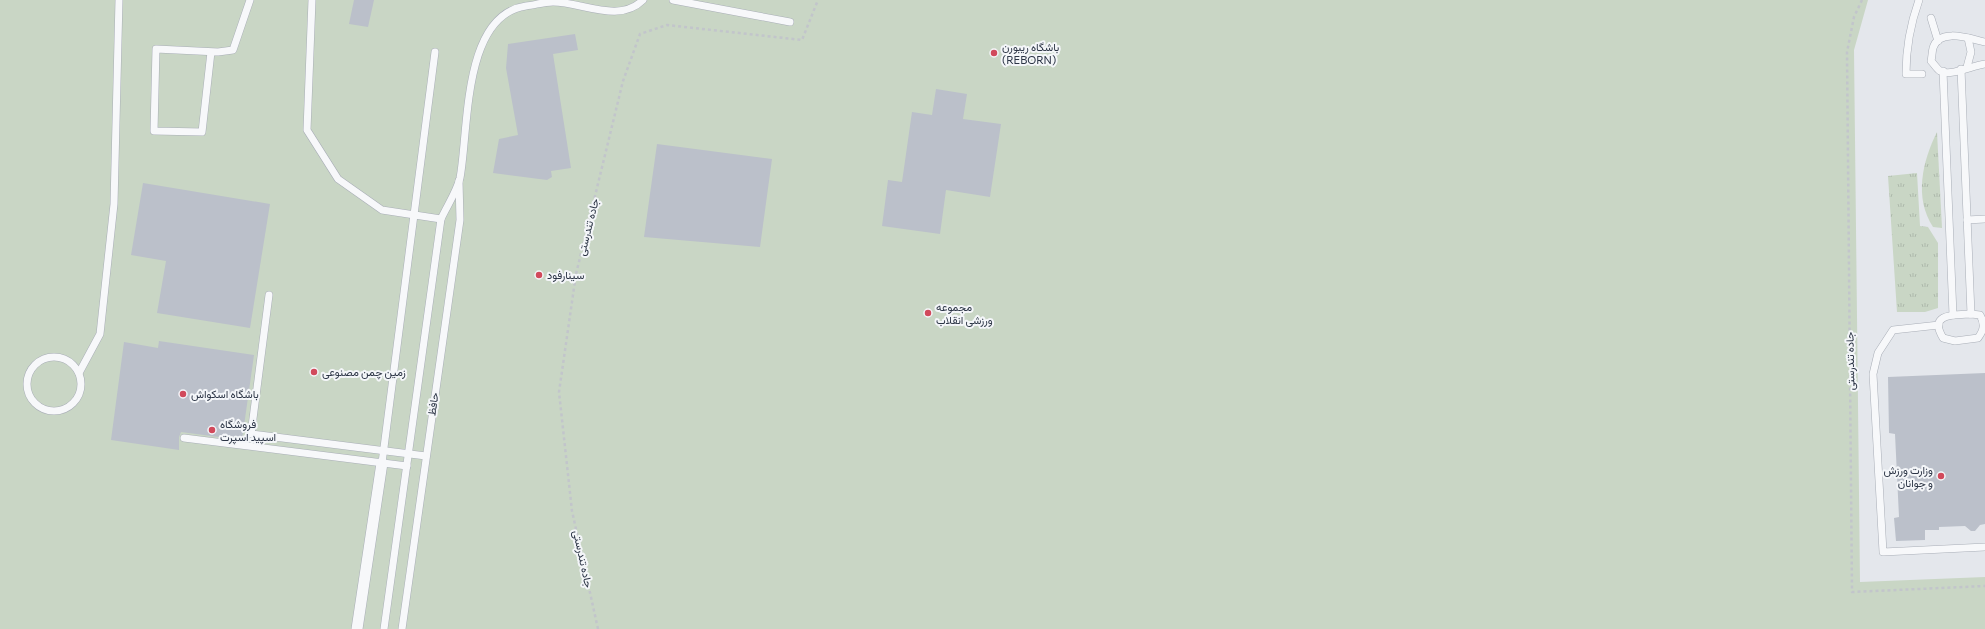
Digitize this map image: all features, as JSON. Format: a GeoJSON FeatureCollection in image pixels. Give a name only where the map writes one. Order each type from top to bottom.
{"type":"FeatureCollection","features":[{"type":"Feature","properties":{"kind":"street"},"geometry":{"type":"LineString","coordinates":[[357,629],[382,462]]}},
{"type":"Feature","properties":{"kind":"lane"},"geometry":{"type":"LineString","coordinates":[[79,373],[74,366],[66,360],[48,358],[33,367],[28,375],[28,393],[32,401],[39,407],[56,412],[64,410],[72,405],[78,398],[81,382],[79,373],[100,334],[114,204],[119,0]]}},
{"type":"Feature","properties":{"kind":"lane"},"geometry":{"type":"LineString","coordinates":[[211,52],[202,132],[154,131],[156,49],[211,52],[233,50],[250,0]]}},
{"type":"Feature","properties":{"kind":"lane"},"geometry":{"type":"LineString","coordinates":[[312,0],[307,130],[338,179],[382,210],[441,219]]}},
{"type":"Feature","properties":{"kind":"lane"},"geometry":{"type":"LineString","coordinates":[[460,179],[468,105],[477,57],[484,39],[499,18],[518,7],[554,2],[622,11],[636,6],[643,0]]}},
{"type":"Feature","properties":{"kind":"lane"},"geometry":{"type":"LineString","coordinates":[[673,0],[790,22]]}},
{"type":"Feature","properties":{"kind":"lane"},"geometry":{"type":"LineString","coordinates":[[1919,0],[1911,23],[1906,48],[1906,74],[1922,74]]}},
{"type":"Feature","properties":{"kind":"lane"},"geometry":{"type":"LineString","coordinates":[[1932,18],[1938,42]]}},
{"type":"Feature","properties":{"kind":"lane"},"geometry":{"type":"LineString","coordinates":[[1985,42],[1959,36],[1943,37],[1933,47],[1932,61],[1940,71],[1950,73],[1964,68],[1985,64]]}},
{"type":"Feature","properties":{"kind":"lane"},"geometry":{"type":"LineString","coordinates":[[1968,38],[1971,52],[1964,68],[1967,220],[1971,314]]}},
{"type":"Feature","properties":{"kind":"lane"},"geometry":{"type":"LineString","coordinates":[[382,462],[435,52]]}},
{"type":"Feature","properties":{"kind":"lane"},"geometry":{"type":"LineString","coordinates":[[1943,71],[1953,315]]}},
{"type":"Feature","properties":{"kind":"lane","name":"حافظ"},"geometry":{"type":"LineString","coordinates":[[384,629],[441,219],[460,179]]}},
{"type":"Feature","properties":{"kind":"lane","name":"حافظ"},"geometry":{"type":"LineString","coordinates":[[402,629],[460,220],[460,179]]}},
{"type":"Feature","properties":{"kind":"lane"},"geometry":{"type":"LineString","coordinates":[[1967,220],[1985,219]]}},
{"type":"Feature","properties":{"kind":"lane"},"geometry":{"type":"LineString","coordinates":[[269,295],[250,434],[426,456]]}},
{"type":"Feature","properties":{"kind":"lane"},"geometry":{"type":"LineString","coordinates":[[1971,314],[1980,315],[1984,321],[1984,331],[1978,338],[1955,341],[1943,338],[1939,332],[1941,320],[1946,316],[1971,314]]}},
{"type":"Feature","properties":{"kind":"lane"},"geometry":{"type":"LineString","coordinates":[[1939,325],[1893,330],[1878,353],[1873,374],[1883,552],[1985,547]]}},
{"type":"Feature","properties":{"kind":"lane"},"geometry":{"type":"LineString","coordinates":[[184,438],[407,466]]}},
{"type":"Feature","properties":{"kind":"path","name":"جاده تندرستی"},"geometry":{"type":"LineString","coordinates":[[598,629],[572,511],[559,392],[576,274],[623,81],[640,34],[667,25],[802,40],[818,0]]}},
{"type":"Feature","properties":{"kind":"path","name":"جاده تندرستی"},"geometry":{"type":"LineString","coordinates":[[1862,0],[1854,17],[1847,52],[1852,592],[1985,586]]}},
{"type":"Feature","properties":{"kind":"green space","name":"مجموعه ورزشی انقلاب"},"geometry":{"type":"Polygon","coordinates":[[[0,0],[1868,0],[1854,50],[1860,582],[1985,577],[1985,629],[0,629],[0,0]]]}},
{"type":"Feature","properties":{"kind":"green space"},"geometry":{"type":"Polygon","coordinates":[[[1937,132],[1942,228],[1933,227],[1927,216],[1922,192],[1922,180],[1927,155],[1937,132]]]}},
{"type":"Feature","properties":{"kind":"green space"},"geometry":{"type":"Polygon","coordinates":[[[1917,173],[1920,226],[1928,227],[1938,243],[1938,308],[1925,312],[1897,312],[1888,176],[1917,173]]]}},
{"type":"Feature","properties":{"kind":"building"},"geometry":{"type":"Polygon","coordinates":[[[354,0],[374,0],[368,27],[349,24],[354,0]]]}},
{"type":"Feature","properties":{"kind":"building"},"geometry":{"type":"Polygon","coordinates":[[[575,34],[578,50],[553,54],[571,168],[551,171],[552,177],[547,180],[493,173],[499,139],[518,135],[506,68],[508,44],[575,34]]]}},
{"type":"Feature","properties":{"kind":"building"},"geometry":{"type":"Polygon","coordinates":[[[936,89],[967,94],[963,119],[1001,124],[990,197],[946,190],[940,234],[882,226],[888,180],[902,182],[912,112],[932,115],[936,89]]]}},
{"type":"Feature","properties":{"kind":"building"},"geometry":{"type":"Polygon","coordinates":[[[657,144],[772,159],[760,247],[644,237],[657,144]]]}},
{"type":"Feature","properties":{"kind":"building"},"geometry":{"type":"Polygon","coordinates":[[[143,183],[270,204],[250,328],[157,313],[166,261],[131,255],[143,183]]]}},
{"type":"Feature","properties":{"kind":"building","name":"باشگاه اسکواش"},"geometry":{"type":"Polygon","coordinates":[[[159,341],[254,355],[242,440],[181,432],[179,437],[179,450],[111,440],[124,342],[158,348],[159,341]]]}},
{"type":"Feature","properties":{"kind":"building","name":"وزارت ورزش و جوانان"},"geometry":{"type":"Polygon","coordinates":[[[1985,373],[1985,524],[1980,525],[1975,531],[1971,531],[1965,526],[1939,527],[1939,530],[1925,530],[1925,540],[1896,541],[1894,518],[1899,517],[1895,434],[1889,433],[1888,377],[1985,373]]]}},
{"type":"Feature","properties":{"kind":"place","name":"باشگاه ریبورن (REBORN)"},"geometry":{"type":"Point","coordinates":[994,53]}},
{"type":"Feature","properties":{"kind":"place","name":"سینارفود"},"geometry":{"type":"Point","coordinates":[539,275]}},
{"type":"Feature","properties":{"kind":"place","name":"مجموعه ورزشی انقلاب"},"geometry":{"type":"Point","coordinates":[928,313]}},
{"type":"Feature","properties":{"kind":"place","name":"زمین چمن مصنوعی"},"geometry":{"type":"Point","coordinates":[314,372]}},
{"type":"Feature","properties":{"kind":"place","name":"باشگاه اسکواش"},"geometry":{"type":"Point","coordinates":[183,394]}},
{"type":"Feature","properties":{"kind":"place","name":"فروشگاه اسپید اسپرت"},"geometry":{"type":"Point","coordinates":[212,430]}},
{"type":"Feature","properties":{"kind":"place","name":"وزارت ورزش و جوانان"},"geometry":{"type":"Point","coordinates":[1941,476]}}]}
